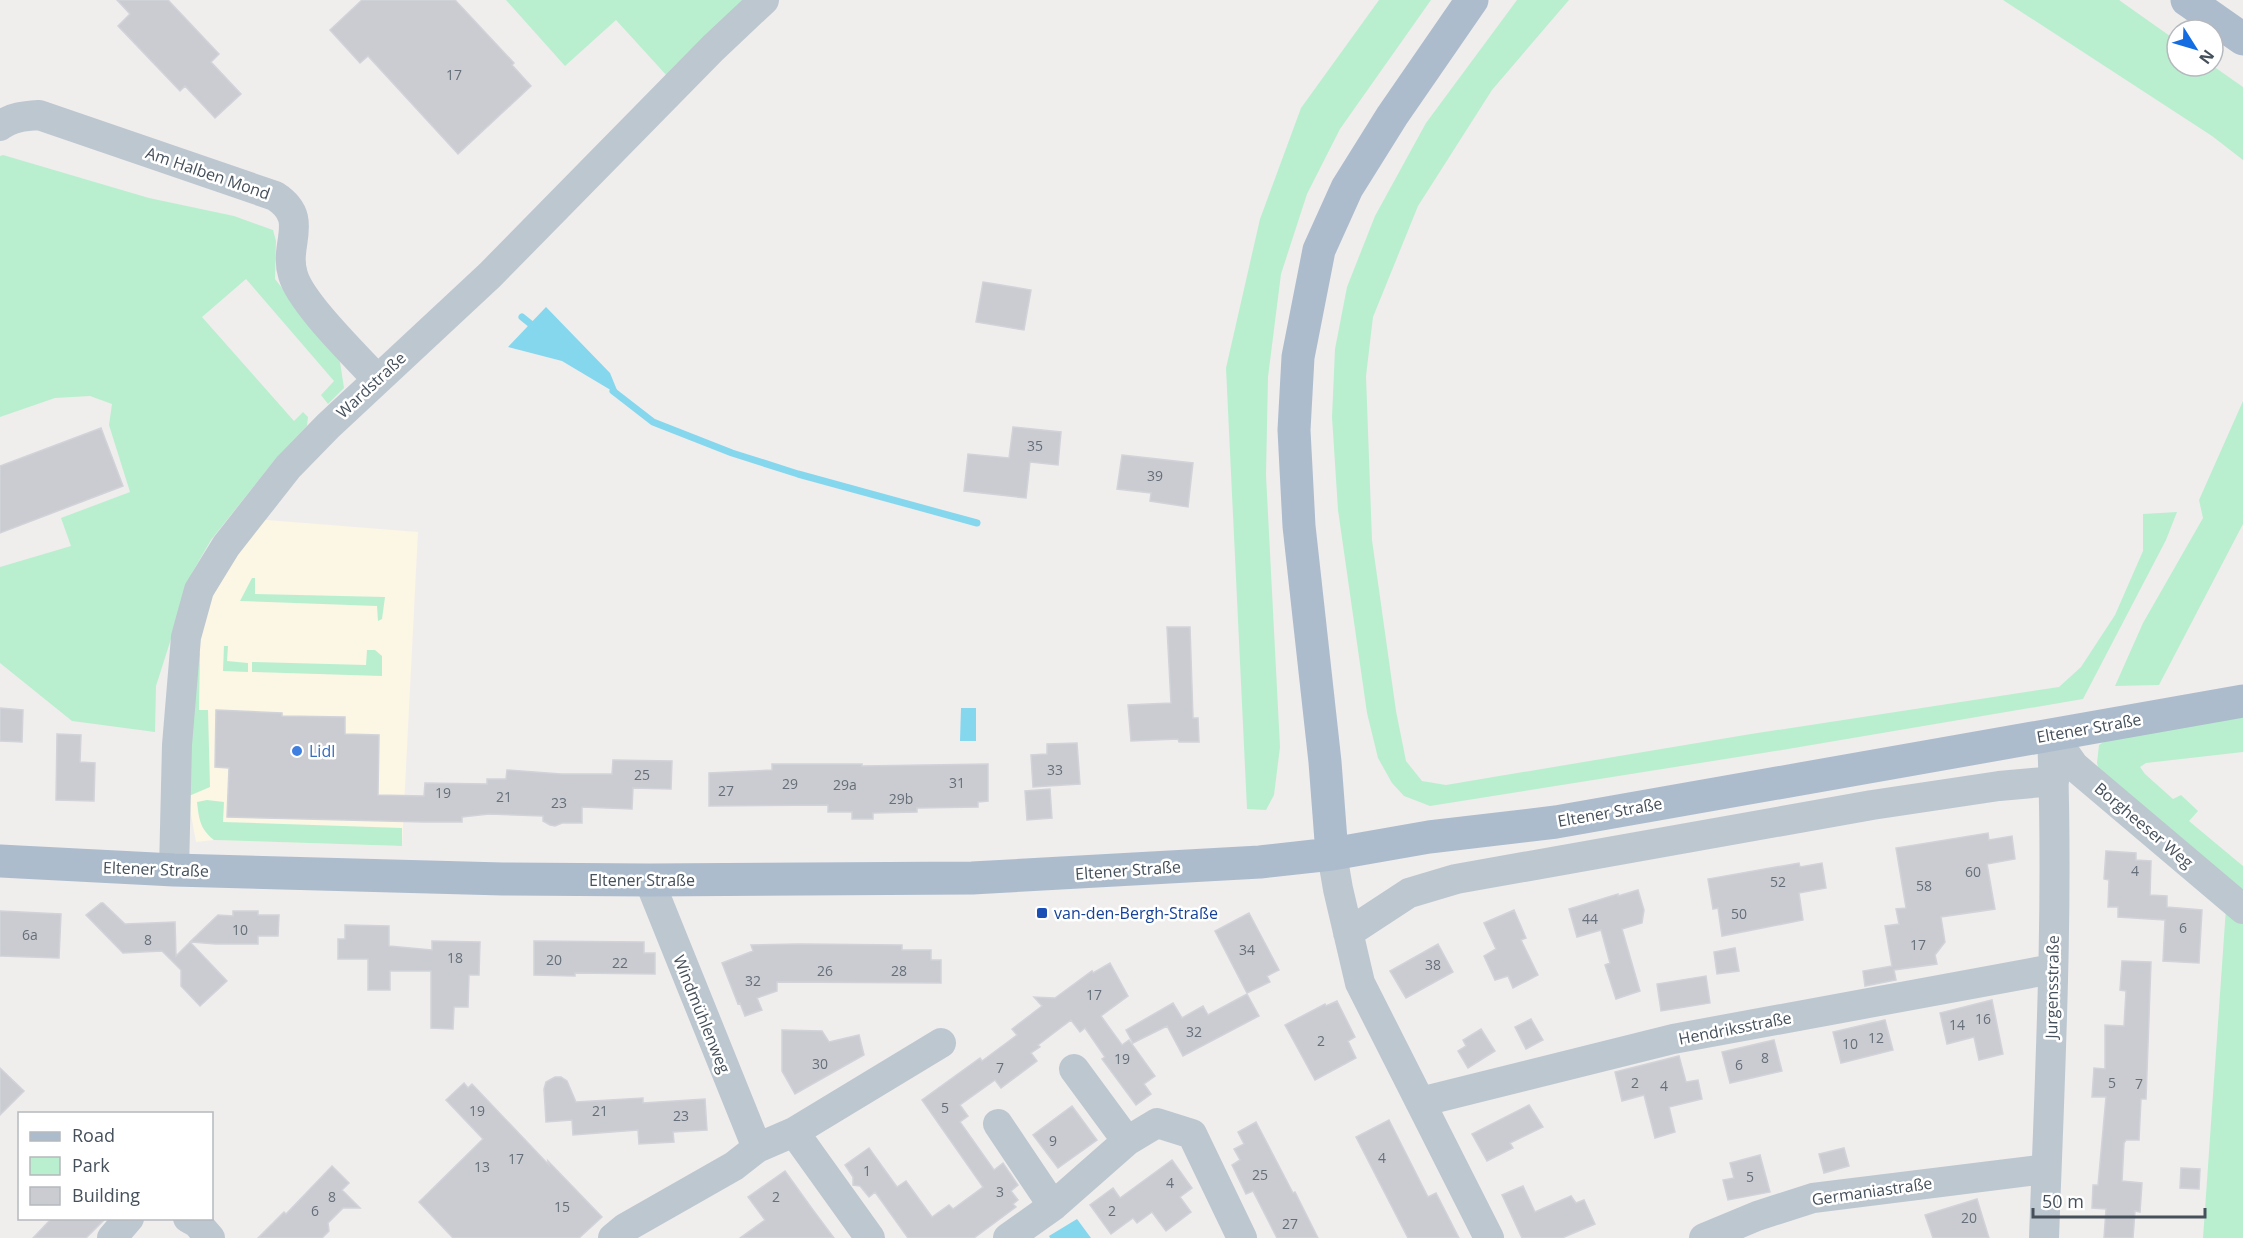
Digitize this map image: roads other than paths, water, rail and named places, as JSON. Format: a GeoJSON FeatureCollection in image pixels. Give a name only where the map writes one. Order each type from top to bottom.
{"type":"FeatureCollection","features":[{"type":"Feature","properties":{"kind":"main road"},"geometry":{"type":"LineString","coordinates":[[1332,854],[1325,762],[1299,526],[1294,430],[1298,357],[1319,250],[1347,188],[1392,116],[1472,0]]}},
{"type":"Feature","properties":{"kind":"main road"},"geometry":{"type":"LineString","coordinates":[[2187,0],[2243,39]]}},
{"type":"Feature","properties":{"kind":"main road","name":"Eltener Straße"},"geometry":{"type":"LineString","coordinates":[[0,861],[174,870],[503,879],[649,880],[972,878],[1260,862],[1332,854],[1420,838],[1556,822],[2243,701]]}},
{"type":"Feature","properties":{"kind":"street","name":"Wardstraße"},"geometry":{"type":"LineString","coordinates":[[174,870],[177,745],[186,637],[199,590],[226,546],[288,467],[377,379],[490,274],[764,0]]}},
{"type":"Feature","properties":{"kind":"street","name":"Am Halben Mond"},"geometry":{"type":"LineString","coordinates":[[0,126],[22,116],[39,115],[275,196],[286,203],[294,215],[295,231],[290,259],[293,276],[306,299],[377,379]]}},
{"type":"Feature","properties":{"kind":"street","name":"Jurgensstraße"},"geometry":{"type":"LineString","coordinates":[[2044,1238],[2053,969],[2054,781],[2052,735]]}},
{"type":"Feature","properties":{"kind":"street","name":"Borgheeser Weg"},"geometry":{"type":"LineString","coordinates":[[2052,735],[2074,766],[2243,909]]}},
{"type":"Feature","properties":{"kind":"street"},"geometry":{"type":"LineString","coordinates":[[1348,933],[1409,893],[1456,879],[1872,805],[1999,786],[2054,781]]}},
{"type":"Feature","properties":{"kind":"street"},"geometry":{"type":"LineString","coordinates":[[1332,854],[1360,983],[1489,1238]]}},
{"type":"Feature","properties":{"kind":"street","name":"Windmühlenweg"},"geometry":{"type":"LineString","coordinates":[[649,880],[757,1148]]}},
{"type":"Feature","properties":{"kind":"street","name":"Hendriksstraße"},"geometry":{"type":"LineString","coordinates":[[1419,1102],[1673,1039],[2053,969]]}},
{"type":"Feature","properties":{"kind":"street"},"geometry":{"type":"LineString","coordinates":[[613,1238],[625,1228],[734,1166],[757,1148],[794,1132],[941,1043]]}},
{"type":"Feature","properties":{"kind":"street"},"geometry":{"type":"LineString","coordinates":[[1074,1069],[1127,1141]]}},
{"type":"Feature","properties":{"kind":"street"},"geometry":{"type":"LineString","coordinates":[[1008,1238],[1053,1206],[1127,1141],[1157,1123],[1192,1134],[1242,1238]]}},
{"type":"Feature","properties":{"kind":"street"},"geometry":{"type":"LineString","coordinates":[[998,1124],[1053,1206]]}},
{"type":"Feature","properties":{"kind":"street"},"geometry":{"type":"LineString","coordinates":[[794,1132],[870,1238]]}},
{"type":"Feature","properties":{"kind":"street","name":"Germaniastraße"},"geometry":{"type":"LineString","coordinates":[[1704,1238],[1757,1216],[1813,1198],[2046,1169]]}},
{"type":"Feature","properties":{"kind":"street"},"geometry":{"type":"LineString","coordinates":[[112,1238],[127,1220]]}},
{"type":"Feature","properties":{"kind":"street"},"geometry":{"type":"LineString","coordinates":[[192,1220],[210,1238]]}},
{"type":"Feature","properties":{"kind":"water"},"geometry":{"type":"Polygon","coordinates":[[[546,307],[610,373],[619,395],[562,361],[508,347],[546,307]]]}},
{"type":"Feature","properties":{"kind":"water"},"geometry":{"type":"Polygon","coordinates":[[[961,708],[976,708],[976,741],[960,741],[961,708]]]}},
{"type":"Feature","properties":{"kind":"water"},"geometry":{"type":"Polygon","coordinates":[[[1077,1219],[1091,1238],[1050,1238],[1049,1236],[1077,1219]]]}},
{"type":"Feature","properties":{"kind":"waterway"},"geometry":{"type":"LineString","coordinates":[[522,317],[537,329]]}},
{"type":"Feature","properties":{"kind":"waterway"},"geometry":{"type":"LineString","coordinates":[[613,391],[653,422],[732,453],[798,474],[977,523]]}},
{"type":"Feature","properties":{"kind":"place","name":"Lidl"},"geometry":{"type":"Point","coordinates":[297,751]}},
{"type":"Feature","properties":{"kind":"place","name":"van-den-Bergh-Straße"},"geometry":{"type":"Point","coordinates":[1042,913]}}]}
